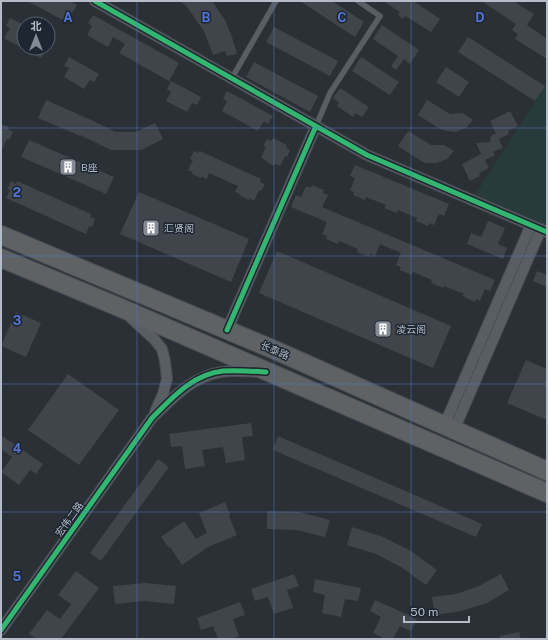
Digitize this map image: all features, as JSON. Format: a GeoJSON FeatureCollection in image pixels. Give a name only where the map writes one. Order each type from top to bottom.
{"type":"FeatureCollection","features":[{"type":"Feature","properties":{"kind":"highway","name":"长泰路"},"geometry":{"type":"LineString","coordinates":[[1,235],[277,351],[547,471]]}},
{"type":"Feature","properties":{"kind":"highway"},"geometry":{"type":"LineString","coordinates":[[1,258],[121,308],[547,493]]}},
{"type":"Feature","properties":{"kind":"street"},"geometry":{"type":"LineString","coordinates":[[95,1],[367,154],[540,229],[449,428]]}},
{"type":"Feature","properties":{"kind":"street"},"geometry":{"type":"LineString","coordinates":[[227,330],[316,126]]}},
{"type":"Feature","properties":{"kind":"street"},"geometry":{"type":"LineString","coordinates":[[121,308],[154,339],[162,349],[167,379],[163,394],[152,418]]}},
{"type":"Feature","properties":{"kind":"street"},"geometry":{"type":"LineString","coordinates":[[152,418],[181,390],[194,381],[207,375],[222,371],[266,372]]}},
{"type":"Feature","properties":{"kind":"street","name":"宏伟二路"},"geometry":{"type":"LineString","coordinates":[[1,630],[152,418]]}},
{"type":"Feature","properties":{"kind":"lane"},"geometry":{"type":"LineString","coordinates":[[232,78],[276,1]]}},
{"type":"Feature","properties":{"kind":"lane"},"geometry":{"type":"LineString","coordinates":[[316,126],[330,94],[380,16],[358,1]]}},
{"type":"Feature","properties":{"kind":"shaded area"},"geometry":{"type":"Polygon","coordinates":[[[547,83],[547,226],[475,195],[547,83]]]}},
{"type":"Feature","properties":{"kind":"building"},"geometry":{"type":"Polygon","coordinates":[[[27,1],[70,1],[77,5],[72,13],[68,11],[63,20],[27,1]]]}},
{"type":"Feature","properties":{"kind":"building"},"geometry":{"type":"Polygon","coordinates":[[[180,1],[212,1],[225,20],[237,54],[227,56],[225,51],[213,55],[204,31],[187,7],[180,1]]]}},
{"type":"Feature","properties":{"kind":"building"},"geometry":{"type":"Polygon","coordinates":[[[300,1],[332,1],[364,22],[355,37],[300,1]]]}},
{"type":"Feature","properties":{"kind":"building"},"geometry":{"type":"Polygon","coordinates":[[[383,1],[413,1],[440,19],[431,32],[405,16],[403,19],[398,15],[400,12],[383,1]]]}},
{"type":"Feature","properties":{"kind":"building"},"geometry":{"type":"Polygon","coordinates":[[[481,1],[513,1],[534,14],[527,25],[547,39],[547,59],[515,39],[518,34],[512,30],[516,24],[481,1]]]}},
{"type":"Feature","properties":{"kind":"building"},"geometry":{"type":"Polygon","coordinates":[[[93,15],[179,63],[169,81],[119,53],[125,44],[113,37],[108,47],[87,35],[92,26],[88,23],[93,15]]]}},
{"type":"Feature","properties":{"kind":"building"},"geometry":{"type":"Polygon","coordinates":[[[10,18],[16,21],[16,44],[4,38],[10,28],[6,26],[10,18]]]}},
{"type":"Feature","properties":{"kind":"building"},"geometry":{"type":"Polygon","coordinates":[[[382,25],[419,50],[410,64],[404,59],[396,70],[391,66],[398,56],[373,39],[382,25]]]}},
{"type":"Feature","properties":{"kind":"building"},"geometry":{"type":"Polygon","coordinates":[[[274,27],[338,61],[330,76],[266,42],[274,27]]]}},
{"type":"Feature","properties":{"kind":"building"},"geometry":{"type":"Polygon","coordinates":[[[468,37],[545,86],[535,101],[458,52],[468,37]]]}},
{"type":"Feature","properties":{"kind":"building"},"geometry":{"type":"Polygon","coordinates":[[[69,57],[99,74],[94,82],[90,80],[84,89],[64,77],[69,68],[64,66],[69,57]]]}},
{"type":"Feature","properties":{"kind":"building"},"geometry":{"type":"Polygon","coordinates":[[[361,57],[399,82],[390,95],[352,71],[361,57]]]}},
{"type":"Feature","properties":{"kind":"building"},"geometry":{"type":"Polygon","coordinates":[[[254,62],[318,96],[310,112],[246,77],[254,62]]]}},
{"type":"Feature","properties":{"kind":"building"},"geometry":{"type":"Polygon","coordinates":[[[446,67],[469,82],[459,97],[436,82],[446,67]]]}},
{"type":"Feature","properties":{"kind":"building"},"geometry":{"type":"Polygon","coordinates":[[[171,81],[201,97],[197,105],[192,103],[187,112],[166,101],[171,92],[167,89],[171,81]]]}},
{"type":"Feature","properties":{"kind":"building"},"geometry":{"type":"Polygon","coordinates":[[[340,88],[369,107],[362,117],[355,113],[353,117],[337,106],[339,103],[333,98],[340,88]]]}},
{"type":"Feature","properties":{"kind":"building"},"geometry":{"type":"Polygon","coordinates":[[[227,91],[273,116],[268,124],[264,121],[258,131],[222,111],[227,101],[223,99],[227,91]]]}},
{"type":"Feature","properties":{"kind":"building"},"geometry":{"type":"Polygon","coordinates":[[[46,100],[116,132],[136,132],[155,123],[163,139],[141,150],[111,150],[80,135],[38,118],[46,100]]]}},
{"type":"Feature","properties":{"kind":"building"},"geometry":{"type":"Polygon","coordinates":[[[427,100],[450,114],[463,113],[473,120],[466,128],[456,132],[440,129],[418,115],[427,100]]]}},
{"type":"Feature","properties":{"kind":"building"},"geometry":{"type":"Polygon","coordinates":[[[510,111],[518,126],[508,131],[509,134],[499,139],[503,148],[493,152],[495,155],[485,160],[489,168],[479,173],[480,176],[470,181],[462,164],[481,154],[476,143],[490,142],[491,136],[496,133],[490,121],[510,111]]]}},
{"type":"Feature","properties":{"kind":"building"},"geometry":{"type":"Polygon","coordinates":[[[1,124],[9,127],[8,129],[13,132],[9,140],[7,139],[1,152],[1,124]]]}},
{"type":"Feature","properties":{"kind":"building"},"geometry":{"type":"Polygon","coordinates":[[[408,131],[431,145],[444,145],[454,151],[447,159],[437,163],[426,163],[421,161],[398,146],[408,131]]]}},
{"type":"Feature","properties":{"kind":"building"},"geometry":{"type":"Polygon","coordinates":[[[273,138],[287,145],[286,148],[290,150],[280,166],[275,164],[274,166],[261,158],[266,147],[263,146],[267,139],[271,141],[273,138]]]}},
{"type":"Feature","properties":{"kind":"building","name":"B座"},"geometry":{"type":"Polygon","coordinates":[[[29,140],[114,177],[106,194],[21,157],[29,140]]]}},
{"type":"Feature","properties":{"kind":"building"},"geometry":{"type":"Polygon","coordinates":[[[194,151],[198,153],[200,151],[261,179],[260,182],[265,184],[261,191],[259,190],[254,201],[249,198],[249,200],[235,192],[238,186],[209,173],[207,179],[192,174],[192,172],[188,170],[193,160],[190,159],[194,151]]]}},
{"type":"Feature","properties":{"kind":"building"},"geometry":{"type":"Polygon","coordinates":[[[355,165],[449,204],[444,216],[439,214],[434,225],[429,223],[428,226],[416,221],[417,218],[398,210],[397,213],[384,208],[386,205],[366,197],[365,200],[353,195],[354,192],[350,190],[355,178],[350,176],[355,165]]]}},
{"type":"Feature","properties":{"kind":"building"},"geometry":{"type":"Polygon","coordinates":[[[11,181],[16,184],[17,181],[91,214],[90,217],[95,219],[92,227],[89,226],[86,234],[6,198],[10,190],[7,190],[11,181]]]}},
{"type":"Feature","properties":{"kind":"building"},"geometry":{"type":"Polygon","coordinates":[[[312,185],[324,190],[323,193],[328,195],[322,207],[495,280],[490,291],[485,289],[480,301],[476,299],[475,302],[462,296],[464,294],[444,286],[443,288],[431,283],[432,280],[413,272],[412,275],[400,270],[401,267],[396,265],[401,253],[380,244],[375,256],[370,254],[369,257],[357,252],[358,249],[344,243],[339,241],[338,244],[326,239],[327,236],[322,234],[327,222],[291,207],[296,195],[301,197],[306,186],[311,188],[312,185]]]}},
{"type":"Feature","properties":{"kind":"building"},"geometry":{"type":"Polygon","coordinates":[[[139,192],[249,239],[231,282],[120,234],[139,192]]]}},
{"type":"Feature","properties":{"kind":"building"},"geometry":{"type":"Polygon","coordinates":[[[488,221],[505,228],[498,244],[507,248],[503,259],[467,244],[471,233],[481,237],[488,221]]]}},
{"type":"Feature","properties":{"kind":"building"},"geometry":{"type":"Polygon","coordinates":[[[277,251],[451,326],[433,368],[259,293],[277,251]]]}},
{"type":"Feature","properties":{"kind":"building"},"geometry":{"type":"Polygon","coordinates":[[[537,271],[547,275],[547,287],[533,281],[537,271]]]}},
{"type":"Feature","properties":{"kind":"building"},"geometry":{"type":"Polygon","coordinates":[[[16,312],[41,323],[26,357],[1,346],[16,312]]]}},
{"type":"Feature","properties":{"kind":"building"},"geometry":{"type":"Polygon","coordinates":[[[526,360],[547,369],[547,420],[507,403],[526,360]]]}},
{"type":"Feature","properties":{"kind":"building"},"geometry":{"type":"Polygon","coordinates":[[[68,374],[119,410],[79,465],[28,430],[68,374]]]}},
{"type":"Feature","properties":{"kind":"building"},"geometry":{"type":"Polygon","coordinates":[[[251,423],[253,436],[242,437],[245,460],[226,463],[223,447],[202,450],[205,466],[185,469],[182,446],[171,447],[169,434],[251,423]]]}},
{"type":"Feature","properties":{"kind":"building"},"geometry":{"type":"Polygon","coordinates":[[[1,435],[43,464],[36,474],[30,470],[19,485],[1,472],[12,457],[1,449],[1,435]]]}},
{"type":"Feature","properties":{"kind":"building"},"geometry":{"type":"Polygon","coordinates":[[[278,436],[482,524],[476,537],[273,450],[278,436]]]}},
{"type":"Feature","properties":{"kind":"building"},"geometry":{"type":"Polygon","coordinates":[[[158,459],[169,467],[101,561],[90,553],[158,459]]]}},
{"type":"Feature","properties":{"kind":"building"},"geometry":{"type":"Polygon","coordinates":[[[225,502],[237,535],[208,547],[182,565],[161,537],[184,521],[196,539],[207,533],[199,513],[225,502]]]}},
{"type":"Feature","properties":{"kind":"building"},"geometry":{"type":"Polygon","coordinates":[[[267,511],[299,512],[330,520],[325,537],[297,530],[267,529],[267,511]]]}},
{"type":"Feature","properties":{"kind":"building"},"geometry":{"type":"Polygon","coordinates":[[[352,527],[383,537],[411,551],[437,570],[426,585],[401,567],[376,554],[347,545],[352,527]]]}},
{"type":"Feature","properties":{"kind":"building"},"geometry":{"type":"Polygon","coordinates":[[[76,571],[99,588],[61,639],[37,639],[29,634],[47,610],[60,619],[71,604],[58,595],[76,571]]]}},
{"type":"Feature","properties":{"kind":"building"},"geometry":{"type":"Polygon","coordinates":[[[294,574],[299,586],[287,590],[293,608],[274,614],[268,597],[255,601],[251,589],[294,574]]]}},
{"type":"Feature","properties":{"kind":"building"},"geometry":{"type":"Polygon","coordinates":[[[501,574],[509,590],[487,603],[461,611],[435,615],[432,597],[456,594],[479,586],[501,574]]]}},
{"type":"Feature","properties":{"kind":"building"},"geometry":{"type":"Polygon","coordinates":[[[315,579],[361,588],[358,601],[345,599],[341,617],[322,613],[325,595],[313,592],[315,579]]]}},
{"type":"Feature","properties":{"kind":"building"},"geometry":{"type":"Polygon","coordinates":[[[145,583],[176,586],[174,604],[145,601],[115,604],[113,586],[145,583]]]}},
{"type":"Feature","properties":{"kind":"building"},"geometry":{"type":"Polygon","coordinates":[[[375,600],[417,619],[411,631],[400,626],[393,639],[385,639],[373,633],[381,617],[370,611],[375,600]]]}},
{"type":"Feature","properties":{"kind":"building"},"geometry":{"type":"Polygon","coordinates":[[[240,602],[245,615],[233,619],[239,636],[231,639],[218,639],[213,626],[201,630],[197,618],[240,602]]]}},
{"type":"Feature","properties":{"kind":"building"},"geometry":{"type":"Polygon","coordinates":[[[519,632],[521,639],[500,639],[500,636],[519,632]]]}},
{"type":"Feature","properties":{"kind":"cycle path"},"geometry":{"type":"LineString","coordinates":[[95,1],[367,155],[547,232]]}},
{"type":"Feature","properties":{"kind":"cycle path"},"geometry":{"type":"LineString","coordinates":[[227,330],[316,126]]}},
{"type":"Feature","properties":{"kind":"cycle path"},"geometry":{"type":"LineString","coordinates":[[1,630],[152,418],[175,395],[193,382],[212,373],[223,371],[266,372]]}},
{"type":"Feature","properties":{"kind":"place","name":"B座"},"geometry":{"type":"Point","coordinates":[68,167]}},
{"type":"Feature","properties":{"kind":"place","name":"汇贤阁"},"geometry":{"type":"Point","coordinates":[151,228]}},
{"type":"Feature","properties":{"kind":"place","name":"凌云阁"},"geometry":{"type":"Point","coordinates":[383,329]}}]}
